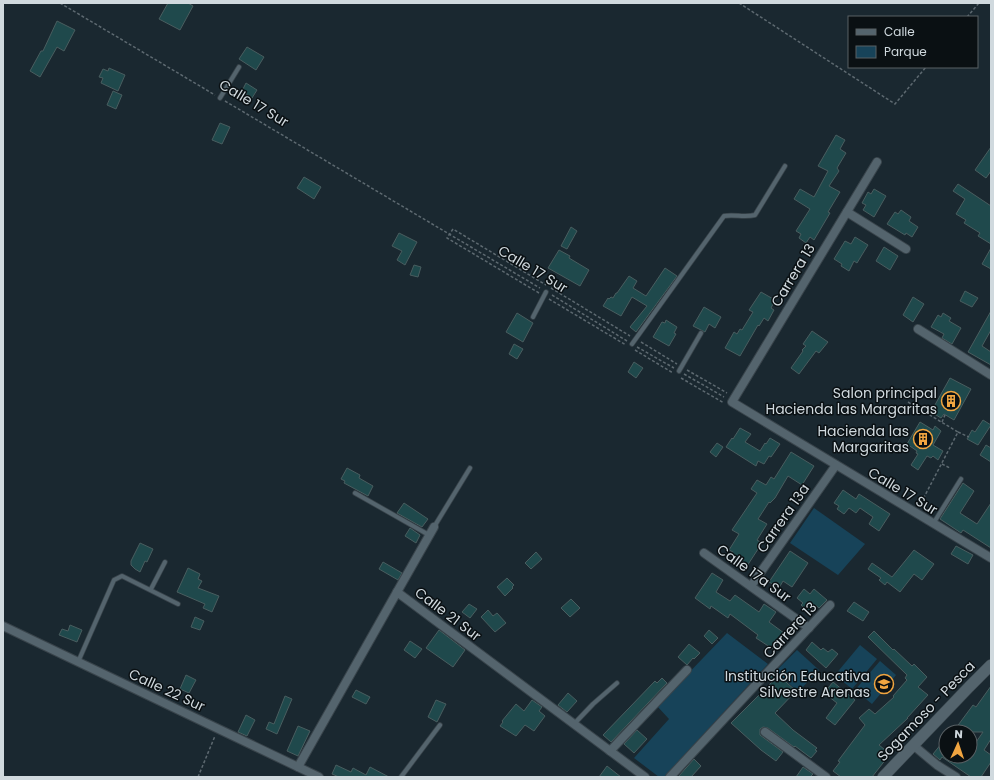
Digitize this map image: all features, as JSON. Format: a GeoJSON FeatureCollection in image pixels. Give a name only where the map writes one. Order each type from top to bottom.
{"type":"FeatureCollection","features":[{"type":"Feature","properties":{"kind":"main road","name":"Sogamoso - Pesca"},"geometry":{"type":"LineString","coordinates":[[883,777],[913,744],[991,666]]}},
{"type":"Feature","properties":{"kind":"street","name":"Carrera 13"},"geometry":{"type":"LineString","coordinates":[[729,403],[877,162]]}},
{"type":"Feature","properties":{"kind":"street"},"geometry":{"type":"LineString","coordinates":[[847,212],[906,249]]}},
{"type":"Feature","properties":{"kind":"street"},"geometry":{"type":"LineString","coordinates":[[918,329],[991,375]]}},
{"type":"Feature","properties":{"kind":"street","name":"Calle 17 Sur"},"geometry":{"type":"LineString","coordinates":[[729,403],[991,558]]}},
{"type":"Feature","properties":{"kind":"street","name":"Carrera 13a"},"geometry":{"type":"LineString","coordinates":[[751,586],[836,465]]}},
{"type":"Feature","properties":{"kind":"street"},"geometry":{"type":"LineString","coordinates":[[397,592],[434,527]]}},
{"type":"Feature","properties":{"kind":"street","name":"Calle 17a Sur"},"geometry":{"type":"LineString","coordinates":[[704,553],[809,628]]}},
{"type":"Feature","properties":{"kind":"street","name":"Calle 21 Sur"},"geometry":{"type":"LineString","coordinates":[[298,767],[397,592],[645,777]]}},
{"type":"Feature","properties":{"kind":"street","name":"Carrera 13"},"geometry":{"type":"LineString","coordinates":[[670,777],[830,605]]}},
{"type":"Feature","properties":{"kind":"street","name":"Calle 22 Sur"},"geometry":{"type":"LineString","coordinates":[[3,626],[319,777]]}},
{"type":"Feature","properties":{"kind":"street"},"geometry":{"type":"LineString","coordinates":[[610,751],[687,670]]}},
{"type":"Feature","properties":{"kind":"street"},"geometry":{"type":"LineString","coordinates":[[765,732],[826,777]]}},
{"type":"Feature","properties":{"kind":"street"},"geometry":{"type":"LineString","coordinates":[[913,744],[937,765],[956,777]]}},
{"type":"Feature","properties":{"kind":"lane"},"geometry":{"type":"LineString","coordinates":[[220,98],[239,67]]}},
{"type":"Feature","properties":{"kind":"lane"},"geometry":{"type":"LineString","coordinates":[[632,344],[724,216],[732,214],[748,217],[755,215],[785,166]]}},
{"type":"Feature","properties":{"kind":"lane"},"geometry":{"type":"LineString","coordinates":[[533,317],[545,294]]}},
{"type":"Feature","properties":{"kind":"lane"},"geometry":{"type":"LineString","coordinates":[[679,371],[701,333]]}},
{"type":"Feature","properties":{"kind":"lane"},"geometry":{"type":"LineString","coordinates":[[434,527],[470,468]]}},
{"type":"Feature","properties":{"kind":"lane"},"geometry":{"type":"LineString","coordinates":[[932,524],[961,479]]}},
{"type":"Feature","properties":{"kind":"lane"},"geometry":{"type":"LineString","coordinates":[[355,493],[429,535]]}},
{"type":"Feature","properties":{"kind":"lane"},"geometry":{"type":"LineString","coordinates":[[151,589],[165,562]]}},
{"type":"Feature","properties":{"kind":"lane"},"geometry":{"type":"LineString","coordinates":[[78,662],[114,580],[122,576],[151,589],[178,604]]}},
{"type":"Feature","properties":{"kind":"lane"},"geometry":{"type":"LineString","coordinates":[[574,724],[593,704],[617,683]]}},
{"type":"Feature","properties":{"kind":"lane"},"geometry":{"type":"LineString","coordinates":[[401,777],[440,725]]}},
{"type":"Feature","properties":{"kind":"path","name":"Calle 17 Sur"},"geometry":{"type":"LineString","coordinates":[[60,3],[450,234],[545,294],[679,371],[729,403]]}},
{"type":"Feature","properties":{"kind":"path"},"geometry":{"type":"LineString","coordinates":[[739,3],[895,104],[925,68]]}},
{"type":"Feature","properties":{"kind":"path"},"geometry":{"type":"LineString","coordinates":[[968,16],[979,3]]}},
{"type":"Feature","properties":{"kind":"path"},"geometry":{"type":"LineString","coordinates":[[453,229],[447,238],[729,403]]}},
{"type":"Feature","properties":{"kind":"path"},"geometry":{"type":"LineString","coordinates":[[908,402],[968,437]]}},
{"type":"Feature","properties":{"kind":"path"},"geometry":{"type":"LineString","coordinates":[[942,422],[946,415]]}},
{"type":"Feature","properties":{"kind":"path"},"geometry":{"type":"LineString","coordinates":[[916,514],[958,432]]}},
{"type":"Feature","properties":{"kind":"path"},"geometry":{"type":"LineString","coordinates":[[942,464],[950,468]]}},
{"type":"Feature","properties":{"kind":"path"},"geometry":{"type":"LineString","coordinates":[[198,777],[218,729]]}},
{"type":"Feature","properties":{"kind":"green space"},"geometry":{"type":"Polygon","coordinates":[[[814,508],[865,544],[838,575],[790,543],[814,508]]]}},
{"type":"Feature","properties":{"kind":"green space"},"geometry":{"type":"Polygon","coordinates":[[[727,633],[768,664],[664,777],[659,777],[634,758],[669,719],[657,706],[727,633]]]}},
{"type":"Feature","properties":{"kind":"green space"},"geometry":{"type":"Polygon","coordinates":[[[860,645],[877,659],[852,689],[835,675],[860,645]]]}},
{"type":"Feature","properties":{"kind":"green space"},"geometry":{"type":"Polygon","coordinates":[[[797,650],[819,670],[798,692],[776,671],[797,650]]]}},
{"type":"Feature","properties":{"kind":"green space"},"geometry":{"type":"Polygon","coordinates":[[[880,661],[896,675],[872,704],[855,690],[880,661]]]}},
{"type":"Feature","properties":{"kind":"building"},"geometry":{"type":"Polygon","coordinates":[[[168,3],[188,3],[193,6],[180,30],[159,19],[168,3]]]}},
{"type":"Feature","properties":{"kind":"building"},"geometry":{"type":"Polygon","coordinates":[[[57,21],[75,30],[64,51],[57,47],[40,77],[30,71],[41,51],[43,51],[57,21]]]}},
{"type":"Feature","properties":{"kind":"building"},"geometry":{"type":"Polygon","coordinates":[[[247,47],[264,57],[256,70],[239,59],[247,47]]]}},
{"type":"Feature","properties":{"kind":"building"},"geometry":{"type":"Polygon","coordinates":[[[109,68],[125,75],[118,91],[101,83],[103,78],[99,77],[103,69],[108,71],[109,68]]]}},
{"type":"Feature","properties":{"kind":"building"},"geometry":{"type":"Polygon","coordinates":[[[246,83],[257,90],[252,98],[242,91],[246,83]]]}},
{"type":"Feature","properties":{"kind":"building"},"geometry":{"type":"Polygon","coordinates":[[[113,91],[122,95],[116,109],[107,105],[113,91]]]}},
{"type":"Feature","properties":{"kind":"building"},"geometry":{"type":"Polygon","coordinates":[[[220,123],[230,127],[222,144],[212,140],[220,123]]]}},
{"type":"Feature","properties":{"kind":"building"},"geometry":{"type":"Polygon","coordinates":[[[836,135],[845,140],[840,149],[846,153],[837,168],[839,171],[829,186],[840,192],[828,212],[830,213],[814,240],[810,237],[806,243],[799,238],[801,234],[796,231],[810,209],[794,199],[800,189],[814,197],[828,171],[818,166],[836,135]]]}},
{"type":"Feature","properties":{"kind":"building"},"geometry":{"type":"Polygon","coordinates":[[[991,147],[991,171],[986,178],[975,170],[991,147]]]}},
{"type":"Feature","properties":{"kind":"building"},"geometry":{"type":"Polygon","coordinates":[[[304,177],[321,187],[314,199],[297,188],[304,177]]]}},
{"type":"Feature","properties":{"kind":"building"},"geometry":{"type":"Polygon","coordinates":[[[958,184],[991,206],[991,244],[978,236],[980,233],[964,223],[966,220],[956,214],[965,199],[953,191],[958,184]]]}},
{"type":"Feature","properties":{"kind":"building"},"geometry":{"type":"Polygon","coordinates":[[[874,189],[886,196],[874,217],[863,210],[866,205],[862,203],[868,192],[871,194],[874,189]]]}},
{"type":"Feature","properties":{"kind":"building"},"geometry":{"type":"Polygon","coordinates":[[[901,210],[911,217],[909,221],[918,227],[912,237],[906,233],[905,235],[887,224],[895,212],[898,214],[901,210]]]}},
{"type":"Feature","properties":{"kind":"building"},"geometry":{"type":"Polygon","coordinates":[[[571,227],[577,231],[567,249],[561,246],[571,227]]]}},
{"type":"Feature","properties":{"kind":"building"},"geometry":{"type":"Polygon","coordinates":[[[399,233],[417,242],[405,265],[397,260],[402,251],[392,246],[399,233]]]}},
{"type":"Feature","properties":{"kind":"building"},"geometry":{"type":"Polygon","coordinates":[[[855,237],[868,245],[857,263],[854,261],[849,271],[834,259],[845,241],[851,244],[855,237]]]}},
{"type":"Feature","properties":{"kind":"building"},"geometry":{"type":"Polygon","coordinates":[[[884,247],[898,256],[890,270],[876,261],[884,247]]]}},
{"type":"Feature","properties":{"kind":"building"},"geometry":{"type":"Polygon","coordinates":[[[991,248],[991,269],[982,264],[991,248]]]}},
{"type":"Feature","properties":{"kind":"building"},"geometry":{"type":"Polygon","coordinates":[[[559,250],[589,270],[580,286],[548,268],[559,250]]]}},
{"type":"Feature","properties":{"kind":"building"},"geometry":{"type":"Polygon","coordinates":[[[414,265],[421,267],[418,277],[410,275],[414,265]]]}},
{"type":"Feature","properties":{"kind":"building"},"geometry":{"type":"Polygon","coordinates":[[[665,268],[677,276],[636,332],[630,327],[647,306],[632,297],[621,316],[603,306],[608,298],[613,298],[629,276],[637,281],[633,288],[646,296],[665,268]]]}},
{"type":"Feature","properties":{"kind":"building"},"geometry":{"type":"Polygon","coordinates":[[[965,291],[978,298],[972,307],[960,301],[965,291]]]}},
{"type":"Feature","properties":{"kind":"building"},"geometry":{"type":"Polygon","coordinates":[[[761,292],[775,300],[771,308],[774,310],[768,321],[764,318],[759,326],[758,325],[740,356],[725,348],[734,332],[737,334],[740,329],[742,330],[753,312],[749,310],[761,292]]]}},
{"type":"Feature","properties":{"kind":"building"},"geometry":{"type":"Polygon","coordinates":[[[913,297],[924,304],[913,322],[903,315],[913,297]]]}},
{"type":"Feature","properties":{"kind":"building"},"geometry":{"type":"Polygon","coordinates":[[[704,307],[721,317],[715,328],[709,324],[705,332],[693,326],[704,307]]]}},
{"type":"Feature","properties":{"kind":"building"},"geometry":{"type":"Polygon","coordinates":[[[991,311],[991,330],[982,346],[991,352],[991,365],[968,352],[991,311]]]}},
{"type":"Feature","properties":{"kind":"building"},"geometry":{"type":"Polygon","coordinates":[[[517,313],[533,323],[523,342],[506,332],[517,313]]]}},
{"type":"Feature","properties":{"kind":"building"},"geometry":{"type":"Polygon","coordinates":[[[943,313],[951,318],[949,321],[961,328],[952,344],[942,338],[944,334],[931,327],[938,315],[941,317],[943,313]]]}},
{"type":"Feature","properties":{"kind":"building"},"geometry":{"type":"Polygon","coordinates":[[[666,320],[677,327],[674,333],[676,334],[669,346],[653,337],[662,322],[665,323],[666,320]]]}},
{"type":"Feature","properties":{"kind":"building"},"geometry":{"type":"Polygon","coordinates":[[[812,331],[828,342],[819,353],[816,351],[799,374],[791,368],[806,346],[803,344],[812,331]]]}},
{"type":"Feature","properties":{"kind":"building"},"geometry":{"type":"Polygon","coordinates":[[[514,344],[523,349],[517,359],[509,354],[514,344]]]}},
{"type":"Feature","properties":{"kind":"building"},"geometry":{"type":"Polygon","coordinates":[[[634,362],[643,368],[636,378],[628,372],[634,362]]]}},
{"type":"Feature","properties":{"kind":"building","name":"Salon principal Hacienda las Margaritas"},"geometry":{"type":"Polygon","coordinates":[[[950,378],[971,389],[954,420],[944,414],[941,418],[931,412],[950,378]]]}},
{"type":"Feature","properties":{"kind":"building"},"geometry":{"type":"Polygon","coordinates":[[[983,420],[991,425],[978,445],[967,439],[972,430],[975,432],[983,420]]]}},
{"type":"Feature","properties":{"kind":"building","name":"Hacienda las Margaritas"},"geometry":{"type":"Polygon","coordinates":[[[920,422],[933,430],[935,426],[941,431],[933,445],[943,451],[938,460],[933,456],[931,458],[927,456],[918,470],[911,465],[918,454],[916,453],[917,451],[907,444],[920,422]]]}},
{"type":"Feature","properties":{"kind":"building"},"geometry":{"type":"Polygon","coordinates":[[[740,428],[751,434],[745,442],[760,451],[770,438],[780,444],[764,464],[758,461],[756,466],[726,447],[740,428]]]}},
{"type":"Feature","properties":{"kind":"building"},"geometry":{"type":"Polygon","coordinates":[[[717,443],[723,447],[716,457],[710,452],[717,443]]]}},
{"type":"Feature","properties":{"kind":"building"},"geometry":{"type":"Polygon","coordinates":[[[986,445],[991,448],[991,462],[980,455],[986,445]]]}},
{"type":"Feature","properties":{"kind":"building"},"geometry":{"type":"Polygon","coordinates":[[[791,452],[814,466],[802,485],[788,476],[775,498],[770,503],[769,502],[758,519],[767,524],[757,540],[762,543],[747,566],[731,555],[733,552],[729,550],[739,534],[732,530],[757,493],[751,489],[757,480],[766,485],[771,477],[774,479],[791,452]]]}},
{"type":"Feature","properties":{"kind":"building"},"geometry":{"type":"Polygon","coordinates":[[[347,468],[360,475],[359,478],[373,486],[368,496],[344,483],[345,481],[341,479],[347,468]]]}},
{"type":"Feature","properties":{"kind":"building"},"geometry":{"type":"Polygon","coordinates":[[[963,483],[974,491],[960,513],[977,524],[991,503],[991,548],[963,530],[961,533],[940,519],[963,483]]]}},
{"type":"Feature","properties":{"kind":"building"},"geometry":{"type":"Polygon","coordinates":[[[843,490],[856,499],[859,494],[890,514],[879,531],[869,524],[873,517],[860,508],[856,513],[849,508],[844,514],[837,509],[839,506],[834,503],[843,490]]]}},
{"type":"Feature","properties":{"kind":"building"},"geometry":{"type":"Polygon","coordinates":[[[404,503],[428,519],[422,527],[397,513],[404,503]]]}},
{"type":"Feature","properties":{"kind":"building"},"geometry":{"type":"Polygon","coordinates":[[[410,528],[420,535],[416,543],[405,536],[410,528]]]}},
{"type":"Feature","properties":{"kind":"building"},"geometry":{"type":"Polygon","coordinates":[[[140,543],[153,549],[140,572],[131,565],[131,561],[140,543]]]}},
{"type":"Feature","properties":{"kind":"building"},"geometry":{"type":"Polygon","coordinates":[[[956,546],[973,555],[968,564],[951,554],[956,546]]]}},
{"type":"Feature","properties":{"kind":"building"},"geometry":{"type":"Polygon","coordinates":[[[914,550],[934,564],[922,580],[914,574],[900,592],[887,582],[885,585],[879,580],[881,578],[868,569],[872,563],[892,577],[914,550]]]}},
{"type":"Feature","properties":{"kind":"building"},"geometry":{"type":"Polygon","coordinates":[[[790,551],[808,563],[792,587],[783,581],[779,588],[769,582],[790,551]]]}},
{"type":"Feature","properties":{"kind":"building"},"geometry":{"type":"Polygon","coordinates":[[[536,552],[542,559],[531,569],[525,563],[536,552]]]}},
{"type":"Feature","properties":{"kind":"building"},"geometry":{"type":"Polygon","coordinates":[[[383,562],[402,573],[398,580],[379,569],[383,562]]]}},
{"type":"Feature","properties":{"kind":"building"},"geometry":{"type":"Polygon","coordinates":[[[188,568],[200,574],[198,579],[202,581],[198,588],[219,596],[212,612],[203,608],[205,604],[177,592],[188,568]]]}},
{"type":"Feature","properties":{"kind":"building"},"geometry":{"type":"Polygon","coordinates":[[[712,573],[723,580],[716,592],[730,601],[735,595],[759,612],[764,604],[776,612],[769,622],[784,633],[773,649],[756,638],[758,635],[730,614],[728,618],[711,606],[710,609],[695,598],[712,573]]]}},
{"type":"Feature","properties":{"kind":"building"},"geometry":{"type":"Polygon","coordinates":[[[507,578],[514,585],[505,596],[497,587],[507,578]]]}},
{"type":"Feature","properties":{"kind":"building"},"geometry":{"type":"Polygon","coordinates":[[[804,589],[810,594],[814,589],[827,600],[819,608],[815,605],[809,612],[801,605],[803,603],[797,598],[804,589]]]}},
{"type":"Feature","properties":{"kind":"building"},"geometry":{"type":"Polygon","coordinates":[[[571,599],[580,608],[570,617],[561,608],[571,599]]]}},
{"type":"Feature","properties":{"kind":"building"},"geometry":{"type":"Polygon","coordinates":[[[854,602],[869,612],[863,621],[847,611],[854,602]]]}},
{"type":"Feature","properties":{"kind":"building"},"geometry":{"type":"Polygon","coordinates":[[[469,604],[477,609],[470,618],[462,612],[469,604]]]}},
{"type":"Feature","properties":{"kind":"building"},"geometry":{"type":"Polygon","coordinates":[[[488,610],[493,616],[497,613],[506,623],[495,632],[481,617],[488,610]]]}},
{"type":"Feature","properties":{"kind":"building"},"geometry":{"type":"Polygon","coordinates":[[[195,617],[204,621],[200,630],[191,627],[195,617]]]}},
{"type":"Feature","properties":{"kind":"building"},"geometry":{"type":"Polygon","coordinates":[[[70,625],[82,630],[77,642],[59,635],[62,629],[68,631],[70,625]]]}},
{"type":"Feature","properties":{"kind":"building"},"geometry":{"type":"Polygon","coordinates":[[[439,630],[465,650],[453,667],[426,648],[439,630]]]}},
{"type":"Feature","properties":{"kind":"building"},"geometry":{"type":"Polygon","coordinates":[[[709,630],[718,638],[712,644],[704,636],[709,630]]]}},
{"type":"Feature","properties":{"kind":"building"},"geometry":{"type":"Polygon","coordinates":[[[874,631],[893,650],[894,649],[912,666],[914,664],[927,677],[918,687],[928,695],[908,718],[879,745],[890,754],[872,777],[841,777],[833,771],[840,762],[838,761],[865,725],[859,718],[869,709],[875,714],[894,697],[893,696],[907,680],[905,678],[907,675],[868,637],[874,631]]]}},
{"type":"Feature","properties":{"kind":"building"},"geometry":{"type":"Polygon","coordinates":[[[410,641],[422,649],[415,658],[404,650],[410,641]]]}},
{"type":"Feature","properties":{"kind":"building"},"geometry":{"type":"Polygon","coordinates":[[[812,642],[821,650],[823,648],[828,652],[832,649],[838,654],[826,668],[806,650],[812,642]]]}},
{"type":"Feature","properties":{"kind":"building"},"geometry":{"type":"Polygon","coordinates":[[[689,644],[700,653],[687,665],[678,657],[689,644]]]}},
{"type":"Feature","properties":{"kind":"building"},"geometry":{"type":"Polygon","coordinates":[[[775,672],[796,691],[775,713],[793,730],[817,748],[815,750],[817,751],[811,758],[768,728],[763,727],[760,729],[760,735],[783,752],[776,761],[761,750],[731,723],[772,682],[769,679],[775,672]]]}},
{"type":"Feature","properties":{"kind":"building"},"geometry":{"type":"Polygon","coordinates":[[[186,675],[196,680],[189,693],[180,689],[186,675]]]}},
{"type":"Feature","properties":{"kind":"building"},"geometry":{"type":"Polygon","coordinates":[[[662,678],[667,683],[611,742],[603,735],[655,681],[657,683],[662,678]]]}},
{"type":"Feature","properties":{"kind":"building"},"geometry":{"type":"Polygon","coordinates":[[[833,682],[855,700],[835,725],[826,718],[837,703],[824,693],[833,682]]]}},
{"type":"Feature","properties":{"kind":"building"},"geometry":{"type":"Polygon","coordinates":[[[991,686],[991,739],[984,750],[991,755],[991,762],[981,777],[971,777],[952,764],[978,764],[978,739],[983,732],[978,732],[978,724],[959,724],[973,705],[976,707],[991,686]]]}},
{"type":"Feature","properties":{"kind":"building"},"geometry":{"type":"Polygon","coordinates":[[[356,690],[370,697],[366,704],[352,697],[356,690]]]}},
{"type":"Feature","properties":{"kind":"building"},"geometry":{"type":"Polygon","coordinates":[[[568,693],[577,701],[567,712],[558,705],[568,693]]]}},
{"type":"Feature","properties":{"kind":"building"},"geometry":{"type":"Polygon","coordinates":[[[285,696],[292,699],[277,734],[266,729],[269,722],[274,724],[285,696]]]}},
{"type":"Feature","properties":{"kind":"building"},"geometry":{"type":"Polygon","coordinates":[[[436,700],[446,704],[437,722],[428,717],[436,700]]]}},
{"type":"Feature","properties":{"kind":"building"},"geometry":{"type":"Polygon","coordinates":[[[532,700],[542,707],[539,711],[545,716],[534,731],[525,725],[516,736],[500,726],[503,722],[502,721],[516,704],[524,711],[532,700]]]}},
{"type":"Feature","properties":{"kind":"building"},"geometry":{"type":"Polygon","coordinates":[[[246,715],[255,720],[247,736],[238,732],[246,715]]]}},
{"type":"Feature","properties":{"kind":"building"},"geometry":{"type":"Polygon","coordinates":[[[298,726],[310,731],[298,756],[287,751],[298,726]]]}},
{"type":"Feature","properties":{"kind":"building"},"geometry":{"type":"Polygon","coordinates":[[[637,730],[647,739],[634,753],[624,744],[637,730]]]}},
{"type":"Feature","properties":{"kind":"building"},"geometry":{"type":"Polygon","coordinates":[[[938,748],[938,758],[933,754],[938,748]]]}},
{"type":"Feature","properties":{"kind":"building"},"geometry":{"type":"Polygon","coordinates":[[[694,759],[701,766],[691,777],[678,777],[694,759]]]}},
{"type":"Feature","properties":{"kind":"building"},"geometry":{"type":"Polygon","coordinates":[[[336,765],[351,772],[353,768],[366,775],[370,767],[389,777],[339,777],[332,774],[336,765]]]}},
{"type":"Feature","properties":{"kind":"building"},"geometry":{"type":"Polygon","coordinates":[[[607,766],[621,777],[599,777],[607,766]]]}},
{"type":"Feature","properties":{"kind":"building"},"geometry":{"type":"Polygon","coordinates":[[[803,767],[813,774],[810,777],[796,777],[803,767]]]}},
{"type":"Feature","properties":{"kind":"place","name":"Salon principal Hacienda las Margaritas"},"geometry":{"type":"Point","coordinates":[951,401]}},
{"type":"Feature","properties":{"kind":"place","name":"Hacienda las Margaritas"},"geometry":{"type":"Point","coordinates":[923,439]}},
{"type":"Feature","properties":{"kind":"place","name":"Institución Educativa Silvestre Arenas"},"geometry":{"type":"Point","coordinates":[884,684]}}]}
